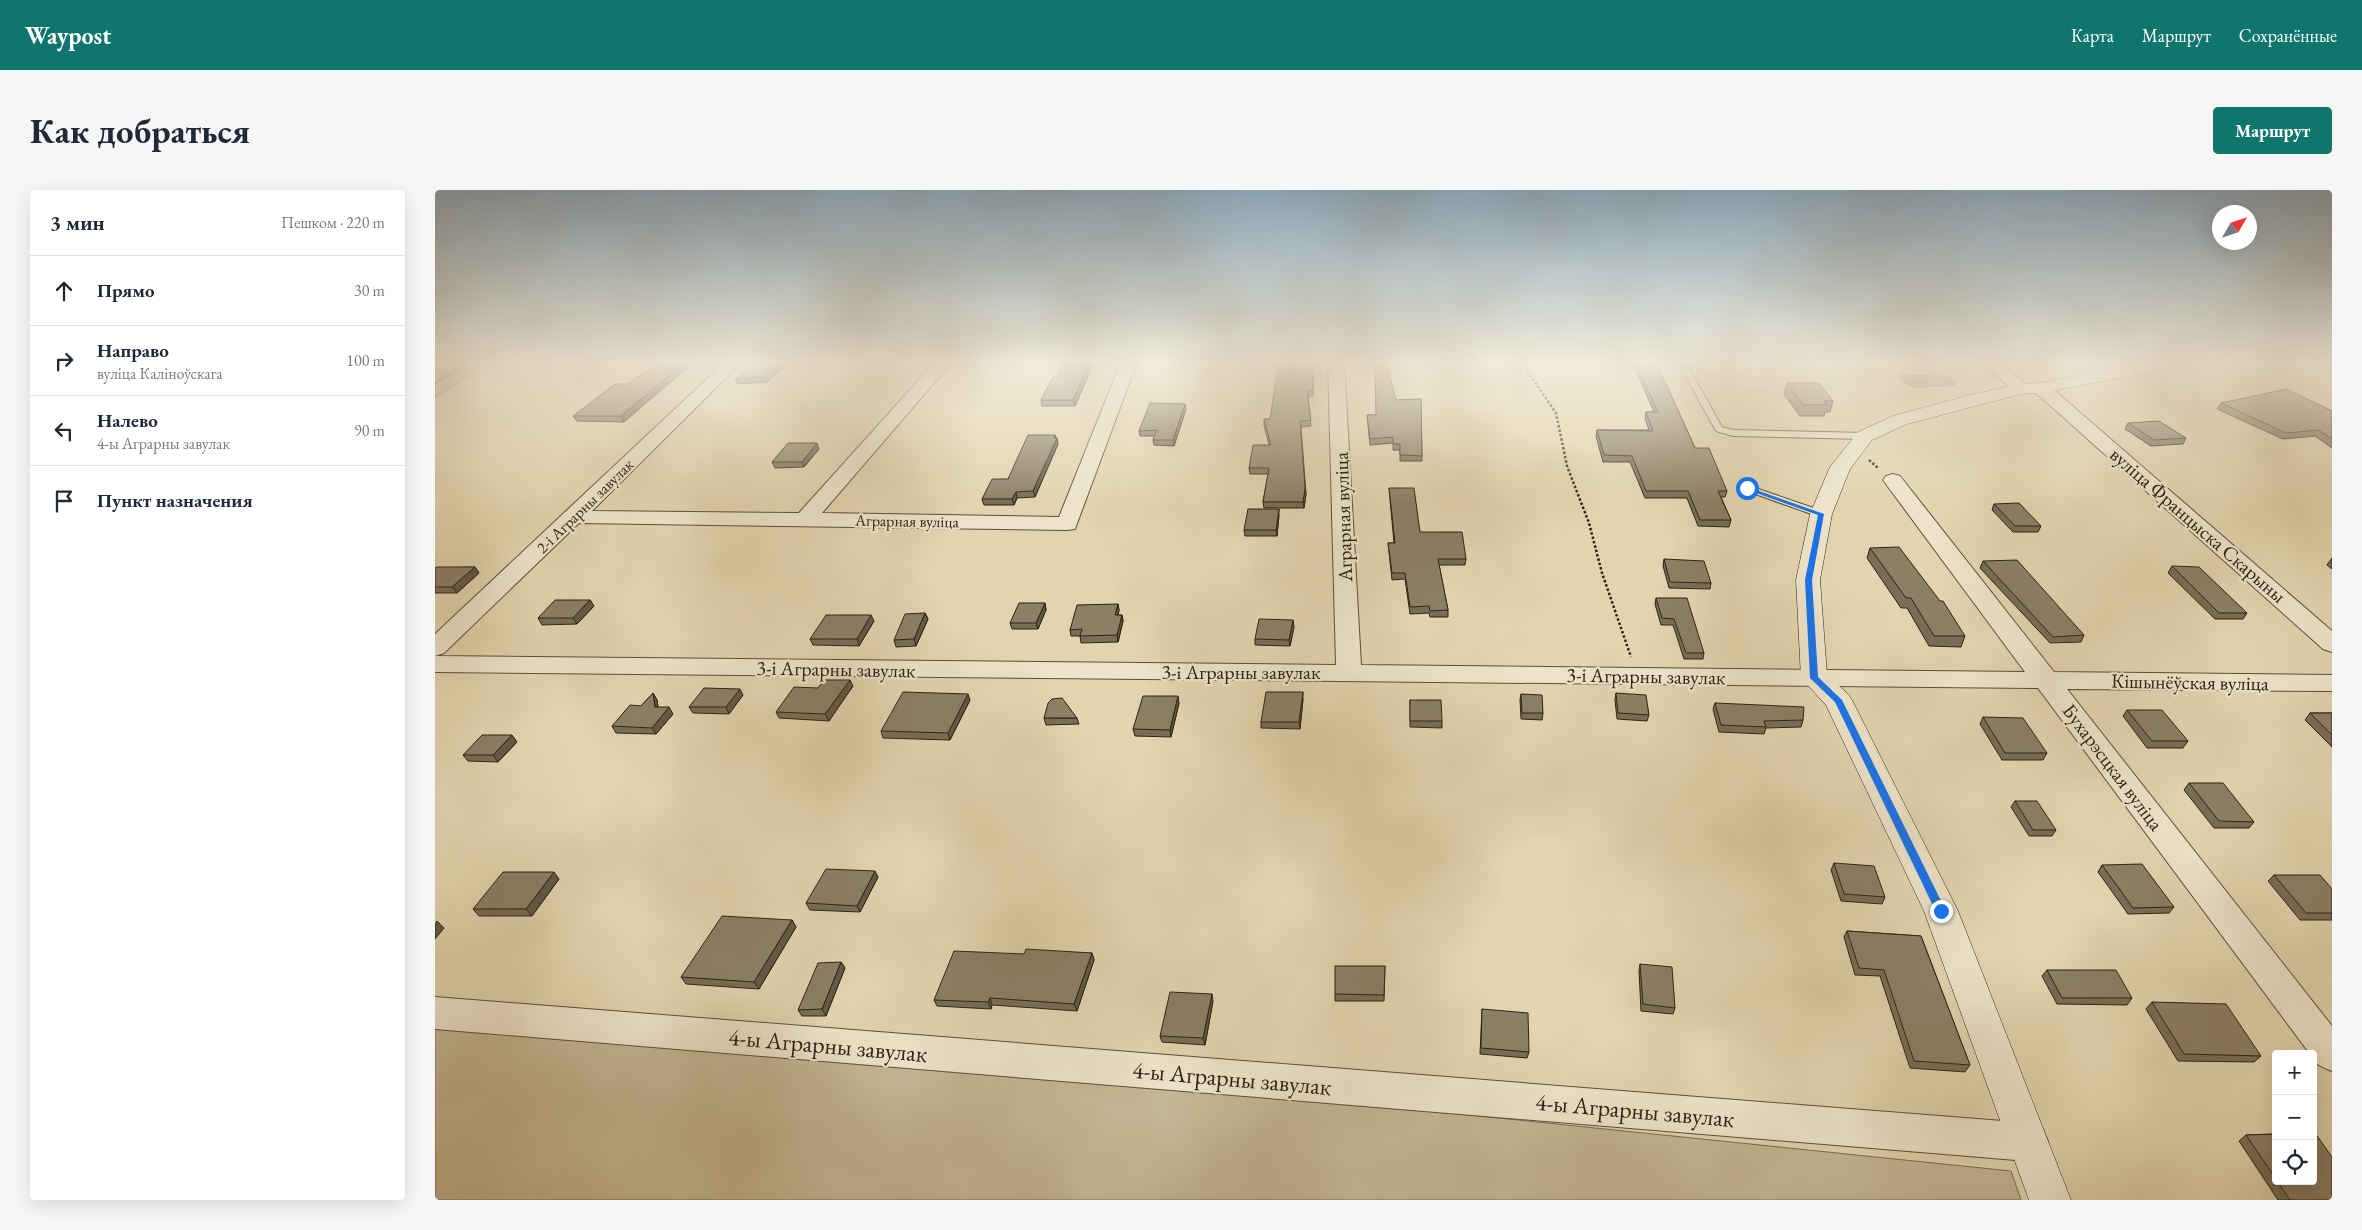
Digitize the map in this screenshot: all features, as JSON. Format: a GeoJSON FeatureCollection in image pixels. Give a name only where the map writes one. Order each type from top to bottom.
{"type":"FeatureCollection","features":[{"type":"Feature","properties":{"kind":"main road"},"geometry":{"type":"LineString","coordinates":[[1938,409],[1900,420],[1861,443],[1840,467],[1821,514],[1808,580],[1814,678],[1838,700],[1941,911],[2050,1200]]}},
{"type":"Feature","properties":{"kind":"street","name":"2-і Аграрны завулак"},"geometry":{"type":"LineString","coordinates":[[435,648],[685,409]]}},
{"type":"Feature","properties":{"kind":"street"},"geometry":{"type":"LineString","coordinates":[[805,518],[902,409]]}},
{"type":"Feature","properties":{"kind":"street","name":"Аграрная вуліца"},"geometry":{"type":"LineString","coordinates":[[574,517],[805,518],[1067,524],[1111,409]]}},
{"type":"Feature","properties":{"kind":"street","name":"Аграрная вуліца"},"geometry":{"type":"LineString","coordinates":[[1338,409],[1349,673]]}},
{"type":"Feature","properties":{"kind":"street","name":"вуліца Францыска Скарыны"},"geometry":{"type":"LineString","coordinates":[[2056,409],[2332,644]]}},
{"type":"Feature","properties":{"kind":"street","name":"Бухарэсцкая вуліца"},"geometry":{"type":"LineString","coordinates":[[1893,480],[2048,680],[2332,1054]]}},
{"type":"Feature","properties":{"kind":"street","name":"3-і Аграрны завулак"},"geometry":{"type":"LineString","coordinates":[[435,664],[2048,680]]}},
{"type":"Feature","properties":{"kind":"street","name":"Кішынёўская вуліца"},"geometry":{"type":"LineString","coordinates":[[2048,680],[2332,683]]}},
{"type":"Feature","properties":{"kind":"street","name":"4-ы Аграрны завулак"},"geometry":{"type":"LineString","coordinates":[[435,1013],[2028,1142]]}},
{"type":"Feature","properties":{"kind":"lane"},"geometry":{"type":"LineString","coordinates":[[1708,409],[1719,429],[1733,434],[1861,443]]}},
{"type":"Feature","properties":{"kind":"lane"},"geometry":{"type":"LineString","coordinates":[[1747,488],[1821,514]]}},
{"type":"Feature","properties":{"kind":"path"},"geometry":{"type":"LineString","coordinates":[[1554,409],[1567,466],[1589,523],[1623,636],[1639,676]]}},
{"type":"Feature","properties":{"kind":"path"},"geometry":{"type":"LineString","coordinates":[[1861,443],[1893,480]]}},
{"type":"Feature","properties":{"kind":"shaded area"},"geometry":{"type":"Polygon","coordinates":[[[435,1008],[2011,1171],[2021,1200],[435,1200],[435,1008]]]}},
{"type":"Feature","properties":{"kind":"building"},"geometry":{"type":"Polygon","coordinates":[[[582,409],[629,409],[621,416],[573,416],[582,409]]]}},
{"type":"Feature","properties":{"kind":"building"},"geometry":{"type":"Polygon","coordinates":[[[1148,409],[1183,409],[1173,440],[1153,440],[1157,430],[1139,431],[1148,409]]]}},
{"type":"Feature","properties":{"kind":"building"},"geometry":{"type":"Polygon","coordinates":[[[1272,409],[1310,409],[1311,420],[1300,421],[1305,488],[1303,502],[1263,502],[1269,468],[1249,468],[1253,445],[1271,445],[1264,419],[1270,419],[1272,409]]]}},
{"type":"Feature","properties":{"kind":"building"},"geometry":{"type":"Polygon","coordinates":[[[1376,409],[1421,409],[1422,456],[1400,455],[1400,444],[1393,444],[1393,437],[1370,439],[1367,415],[1376,415],[1376,409]]]}},
{"type":"Feature","properties":{"kind":"building"},"geometry":{"type":"Polygon","coordinates":[[[1657,409],[1677,409],[1695,448],[1709,448],[1727,491],[1718,491],[1731,520],[1700,520],[1688,491],[1646,491],[1632,456],[1604,455],[1597,430],[1653,431],[1646,412],[1658,412],[1657,409]]]}},
{"type":"Feature","properties":{"kind":"building"},"geometry":{"type":"Polygon","coordinates":[[[2234,409],[2328,409],[2332,411],[2332,439],[2318,430],[2286,433],[2234,409]]]}},
{"type":"Feature","properties":{"kind":"building"},"geometry":{"type":"Polygon","coordinates":[[[2159,421],[2186,438],[2154,440],[2128,423],[2159,421]]]}},
{"type":"Feature","properties":{"kind":"building"},"geometry":{"type":"Polygon","coordinates":[[[1028,435],[1055,435],[1054,438],[1057,438],[1033,491],[1016,492],[1012,499],[982,499],[992,479],[1008,479],[1028,435]]]}},
{"type":"Feature","properties":{"kind":"building"},"geometry":{"type":"Polygon","coordinates":[[[788,443],[817,443],[802,462],[772,462],[788,443]]]}},
{"type":"Feature","properties":{"kind":"building"},"geometry":{"type":"Polygon","coordinates":[[[1389,488],[1414,488],[1420,532],[1462,532],[1466,559],[1438,559],[1448,610],[1430,611],[1429,606],[1410,607],[1405,573],[1392,573],[1388,543],[1395,543],[1389,488]]]}},
{"type":"Feature","properties":{"kind":"building"},"geometry":{"type":"Polygon","coordinates":[[[2019,503],[2041,526],[2015,526],[1994,504],[2019,503]]]}},
{"type":"Feature","properties":{"kind":"building"},"geometry":{"type":"Polygon","coordinates":[[[1248,509],[1279,509],[1276,530],[1244,530],[1248,509]]]}},
{"type":"Feature","properties":{"kind":"building"},"geometry":{"type":"Polygon","coordinates":[[[1899,547],[1940,601],[1943,601],[1965,636],[1934,636],[1911,598],[1906,598],[1870,548],[1899,547]]]}},
{"type":"Feature","properties":{"kind":"building"},"geometry":{"type":"Polygon","coordinates":[[[1664,559],[1704,561],[1711,583],[1670,582],[1664,559]]]}},
{"type":"Feature","properties":{"kind":"building"},"geometry":{"type":"Polygon","coordinates":[[[2017,560],[2084,635],[2053,637],[1983,561],[2017,560]]]}},
{"type":"Feature","properties":{"kind":"building"},"geometry":{"type":"Polygon","coordinates":[[[2172,566],[2199,567],[2247,613],[2219,613],[2172,566]]]}},
{"type":"Feature","properties":{"kind":"building"},"geometry":{"type":"Polygon","coordinates":[[[475,567],[452,587],[435,587],[435,568],[475,567]]]}},
{"type":"Feature","properties":{"kind":"building"},"geometry":{"type":"Polygon","coordinates":[[[1656,598],[1687,598],[1704,653],[1686,653],[1674,619],[1662,618],[1656,598]]]}},
{"type":"Feature","properties":{"kind":"building"},"geometry":{"type":"Polygon","coordinates":[[[555,600],[590,600],[573,618],[538,618],[555,600]]]}},
{"type":"Feature","properties":{"kind":"building"},"geometry":{"type":"Polygon","coordinates":[[[1019,603],[1045,603],[1036,623],[1010,623],[1019,603]]]}},
{"type":"Feature","properties":{"kind":"building"},"geometry":{"type":"Polygon","coordinates":[[[1118,604],[1115,615],[1122,615],[1117,635],[1080,636],[1082,629],[1070,630],[1077,605],[1118,604]]]}},
{"type":"Feature","properties":{"kind":"building"},"geometry":{"type":"Polygon","coordinates":[[[925,613],[914,639],[894,640],[905,614],[925,613]]]}},
{"type":"Feature","properties":{"kind":"building"},"geometry":{"type":"Polygon","coordinates":[[[826,615],[871,615],[857,639],[810,639],[826,615]]]}},
{"type":"Feature","properties":{"kind":"building"},"geometry":{"type":"Polygon","coordinates":[[[1259,619],[1293,620],[1289,640],[1255,639],[1259,619]]]}},
{"type":"Feature","properties":{"kind":"building"},"geometry":{"type":"Polygon","coordinates":[[[824,680],[850,680],[825,714],[776,712],[794,687],[818,688],[824,680]]]}},
{"type":"Feature","properties":{"kind":"building"},"geometry":{"type":"Polygon","coordinates":[[[704,688],[740,689],[726,707],[689,707],[704,688]]]}},
{"type":"Feature","properties":{"kind":"building"},"geometry":{"type":"Polygon","coordinates":[[[903,692],[968,694],[948,733],[881,731],[903,692]]]}},
{"type":"Feature","properties":{"kind":"building"},"geometry":{"type":"Polygon","coordinates":[[[1266,692],[1303,692],[1299,722],[1261,722],[1266,692]]]}},
{"type":"Feature","properties":{"kind":"building"},"geometry":{"type":"Polygon","coordinates":[[[653,693],[655,707],[669,707],[652,728],[612,726],[630,705],[641,706],[653,693]]]}},
{"type":"Feature","properties":{"kind":"building"},"geometry":{"type":"Polygon","coordinates":[[[1616,693],[1646,695],[1649,715],[1618,713],[1616,693]]]}},
{"type":"Feature","properties":{"kind":"building"},"geometry":{"type":"Polygon","coordinates":[[[1521,694],[1542,695],[1543,713],[1522,713],[1521,694]]]}},
{"type":"Feature","properties":{"kind":"building"},"geometry":{"type":"Polygon","coordinates":[[[1143,696],[1178,696],[1170,730],[1133,729],[1143,696]]]}},
{"type":"Feature","properties":{"kind":"building"},"geometry":{"type":"Polygon","coordinates":[[[1062,698],[1077,718],[1044,718],[1048,703],[1052,699],[1062,698]]]}},
{"type":"Feature","properties":{"kind":"building"},"geometry":{"type":"Polygon","coordinates":[[[1410,700],[1441,700],[1442,721],[1410,721],[1410,700]]]}},
{"type":"Feature","properties":{"kind":"building"},"geometry":{"type":"Polygon","coordinates":[[[1715,703],[1804,707],[1803,720],[1764,721],[1766,727],[1721,725],[1715,703]]]}},
{"type":"Feature","properties":{"kind":"building"},"geometry":{"type":"Polygon","coordinates":[[[2127,710],[2162,710],[2188,741],[2152,741],[2127,710]]]}},
{"type":"Feature","properties":{"kind":"building"},"geometry":{"type":"Polygon","coordinates":[[[2310,713],[2332,713],[2332,735],[2310,713]]]}},
{"type":"Feature","properties":{"kind":"building"},"geometry":{"type":"Polygon","coordinates":[[[1983,717],[2023,718],[2047,753],[2005,753],[1983,717]]]}},
{"type":"Feature","properties":{"kind":"building"},"geometry":{"type":"Polygon","coordinates":[[[482,735],[512,735],[493,755],[463,755],[482,735]]]}},
{"type":"Feature","properties":{"kind":"building"},"geometry":{"type":"Polygon","coordinates":[[[2189,783],[2223,783],[2254,822],[2219,821],[2189,783]]]}},
{"type":"Feature","properties":{"kind":"building"},"geometry":{"type":"Polygon","coordinates":[[[2015,801],[2037,801],[2056,830],[2033,830],[2015,801]]]}},
{"type":"Feature","properties":{"kind":"building"},"geometry":{"type":"Polygon","coordinates":[[[1834,863],[1874,866],[1885,897],[1844,894],[1834,863]]]}},
{"type":"Feature","properties":{"kind":"building"},"geometry":{"type":"Polygon","coordinates":[[[2142,864],[2174,907],[2133,908],[2102,865],[2142,864]]]}},
{"type":"Feature","properties":{"kind":"building"},"geometry":{"type":"Polygon","coordinates":[[[826,869],[875,871],[857,906],[806,903],[826,869]]]}},
{"type":"Feature","properties":{"kind":"building"},"geometry":{"type":"Polygon","coordinates":[[[503,872],[554,872],[526,909],[473,909],[503,872]]]}},
{"type":"Feature","properties":{"kind":"building"},"geometry":{"type":"Polygon","coordinates":[[[2274,875],[2320,875],[2332,889],[2332,913],[2306,913],[2274,875]]]}},
{"type":"Feature","properties":{"kind":"building"},"geometry":{"type":"Polygon","coordinates":[[[722,916],[792,920],[754,982],[681,977],[722,916]]]}},
{"type":"Feature","properties":{"kind":"building"},"geometry":{"type":"Polygon","coordinates":[[[1847,931],[1921,936],[1970,1065],[1914,1061],[1884,970],[1859,968],[1847,931]]]}},
{"type":"Feature","properties":{"kind":"building"},"geometry":{"type":"Polygon","coordinates":[[[1026,949],[1092,953],[1074,1004],[990,998],[988,1002],[934,1000],[954,951],[1024,954],[1026,949]]]}},
{"type":"Feature","properties":{"kind":"building"},"geometry":{"type":"Polygon","coordinates":[[[841,962],[822,1009],[798,1010],[818,963],[841,962]]]}},
{"type":"Feature","properties":{"kind":"building"},"geometry":{"type":"Polygon","coordinates":[[[1640,964],[1672,967],[1675,1008],[1643,1004],[1640,964]]]}},
{"type":"Feature","properties":{"kind":"building"},"geometry":{"type":"Polygon","coordinates":[[[1335,966],[1385,966],[1384,995],[1335,994],[1335,966]]]}},
{"type":"Feature","properties":{"kind":"building"},"geometry":{"type":"Polygon","coordinates":[[[2047,970],[2116,970],[2132,998],[2062,998],[2047,970]]]}},
{"type":"Feature","properties":{"kind":"building"},"geometry":{"type":"Polygon","coordinates":[[[1170,992],[1212,994],[1203,1038],[1160,1036],[1170,992]]]}},
{"type":"Feature","properties":{"kind":"building"},"geometry":{"type":"Polygon","coordinates":[[[2152,1002],[2226,1004],[2261,1056],[2184,1054],[2152,1002]]]}},
{"type":"Feature","properties":{"kind":"building"},"geometry":{"type":"Polygon","coordinates":[[[1482,1009],[1528,1013],[1529,1052],[1481,1048],[1482,1009]]]}},
{"type":"Feature","properties":{"kind":"building"},"geometry":{"type":"Polygon","coordinates":[[[2272,1134],[2272,1173],[2246,1135],[2272,1134]]]}},
{"type":"Feature","properties":{"kind":"building"},"geometry":{"type":"Polygon","coordinates":[[[2317,1136],[2332,1157],[2332,1200],[2290,1200],[2280,1185],[2317,1185],[2317,1136]]]}},
{"type":"Feature","properties":{"kind":"route"},"geometry":{"type":"LineString","coordinates":[[1747,488],[1821,514],[1808,580],[1814,678],[1838,700],[1941,911]]}}]}
